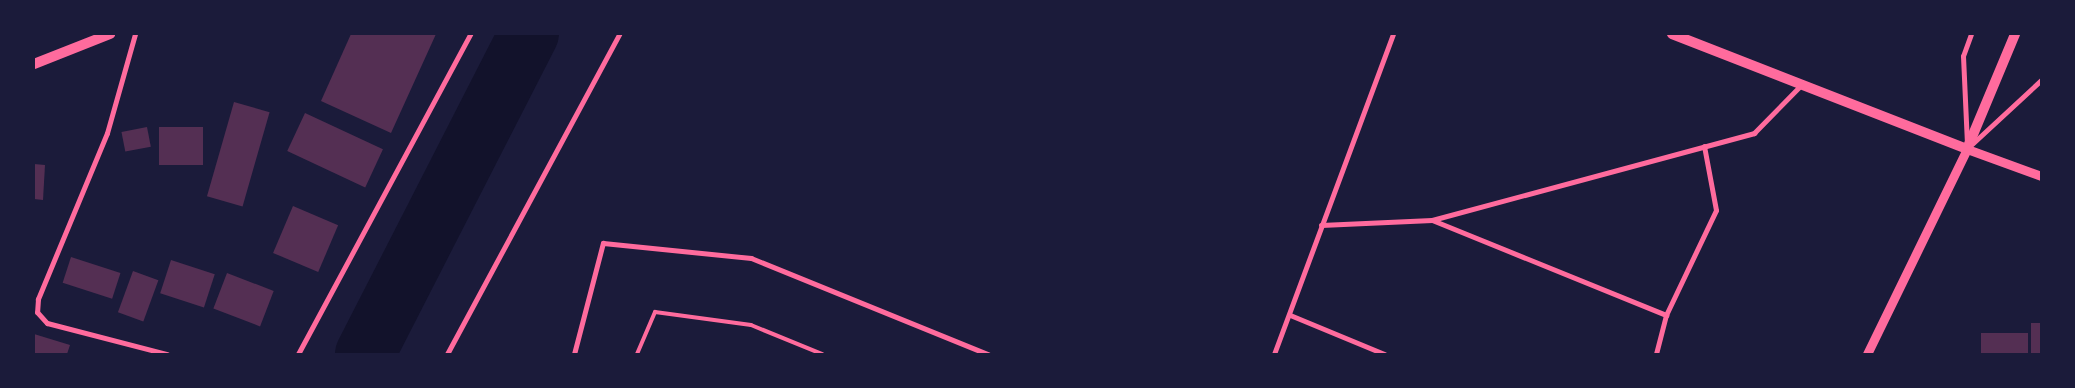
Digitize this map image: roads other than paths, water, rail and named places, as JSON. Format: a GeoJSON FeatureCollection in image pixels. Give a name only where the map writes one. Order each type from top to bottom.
{"type":"FeatureCollection","features":[{"type":"Feature","properties":{"kind":"main road"},"geometry":{"type":"LineString","coordinates":[[34,64],[110,34]]}},
{"type":"Feature","properties":{"kind":"main road"},"geometry":{"type":"LineString","coordinates":[[1672,34],[1967,149],[2016,34]]}},
{"type":"Feature","properties":{"kind":"street"},"geometry":{"type":"LineString","coordinates":[[136,34],[107,134],[38,299],[37,312],[46,323],[167,354]]}},
{"type":"Feature","properties":{"kind":"street"},"geometry":{"type":"LineString","coordinates":[[298,354],[470,34]]}},
{"type":"Feature","properties":{"kind":"street"},"geometry":{"type":"LineString","coordinates":[[447,354],[619,34]]}},
{"type":"Feature","properties":{"kind":"street"},"geometry":{"type":"LineString","coordinates":[[1274,354],[1393,34]]}},
{"type":"Feature","properties":{"kind":"street"},"geometry":{"type":"LineString","coordinates":[[1967,149],[1963,56],[1971,34]]}},
{"type":"Feature","properties":{"kind":"street"},"geometry":{"type":"LineString","coordinates":[[1867,354],[1967,149],[2041,80]]}},
{"type":"Feature","properties":{"kind":"street"},"geometry":{"type":"LineString","coordinates":[[1322,225],[1432,220],[1754,133],[1802,84]]}},
{"type":"Feature","properties":{"kind":"street"},"geometry":{"type":"LineString","coordinates":[[1656,354],[1666,315],[1716,210],[1704,146]]}},
{"type":"Feature","properties":{"kind":"street"},"geometry":{"type":"LineString","coordinates":[[1967,149],[2041,176]]}},
{"type":"Feature","properties":{"kind":"street"},"geometry":{"type":"LineString","coordinates":[[1432,220],[1666,315]]}},
{"type":"Feature","properties":{"kind":"street"},"geometry":{"type":"LineString","coordinates":[[574,354],[603,243],[750,258],[988,354]]}},
{"type":"Feature","properties":{"kind":"street"},"geometry":{"type":"LineString","coordinates":[[1290,315],[1384,354]]}},
{"type":"Feature","properties":{"kind":"lane"},"geometry":{"type":"LineString","coordinates":[[637,354],[655,312],[750,326],[822,354]]}},
{"type":"Feature","properties":{"kind":"waterway"},"geometry":{"type":"LineString","coordinates":[[365,354],[529,34]]}}]}
